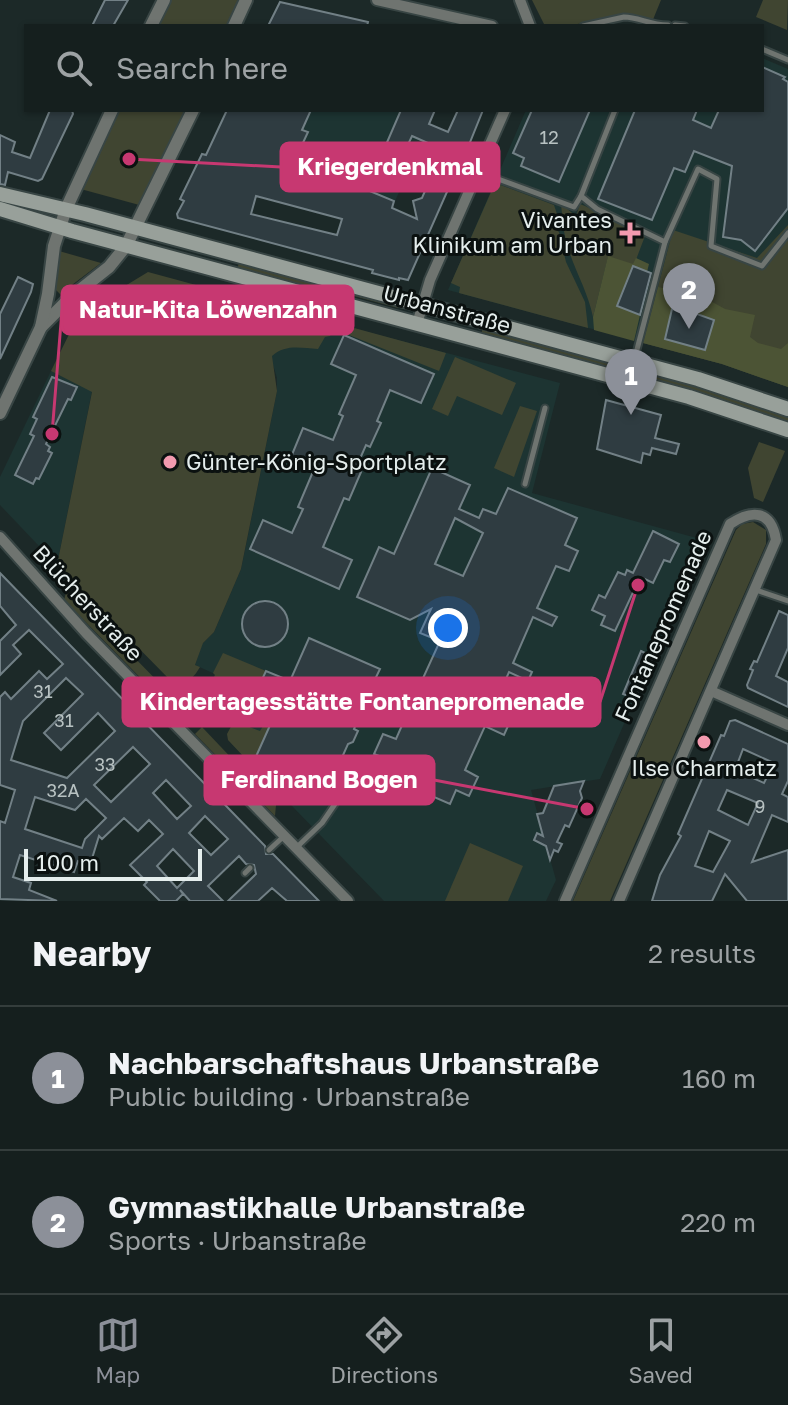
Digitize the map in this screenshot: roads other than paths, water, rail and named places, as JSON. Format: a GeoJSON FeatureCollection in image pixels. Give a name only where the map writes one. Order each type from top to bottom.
{"type":"FeatureCollection","features":[{"type":"Feature","properties":{"kind":"main road","name":"Urbanstraße"},"geometry":{"type":"LineString","coordinates":[[4,203],[66,209],[136,227],[723,386],[788,409]]}},
{"type":"Feature","properties":{"kind":"main road","name":"Urbanstraße"},"geometry":{"type":"LineString","coordinates":[[4,203],[59,227],[707,402],[788,430]]}},
{"type":"Feature","properties":{"kind":"street"},"geometry":{"type":"LineString","coordinates":[[152,24],[164,0]]}},
{"type":"Feature","properties":{"kind":"street"},"geometry":{"type":"LineString","coordinates":[[235,24],[246,0]]}},
{"type":"Feature","properties":{"kind":"street"},"geometry":{"type":"LineString","coordinates":[[377,0],[483,24]]}},
{"type":"Feature","properties":{"kind":"street"},"geometry":{"type":"LineString","coordinates":[[520,0],[529,24]]}},
{"type":"Feature","properties":{"kind":"street"},"geometry":{"type":"LineString","coordinates":[[0,413],[41,327],[59,227],[111,112]]}},
{"type":"Feature","properties":{"kind":"street"},"geometry":{"type":"LineString","coordinates":[[41,327],[70,298],[109,267],[126,246],[192,112]]}},
{"type":"Feature","properties":{"kind":"street"},"geometry":{"type":"LineString","coordinates":[[417,324],[422,305],[504,112]]}},
{"type":"Feature","properties":{"kind":"street","name":"Fontanepromenade"},"geometry":{"type":"LineString","coordinates":[[565,901],[730,524],[745,514],[760,515],[775,530],[776,540],[619,901]]}},
{"type":"Feature","properties":{"kind":"street","name":"Blücherstraße"},"geometry":{"type":"LineString","coordinates":[[0,537],[86,633],[348,901]]}},
{"type":"Feature","properties":{"kind":"street"},"geometry":{"type":"LineString","coordinates":[[711,691],[788,725]]}},
{"type":"Feature","properties":{"kind":"lane"},"geometry":{"type":"LineString","coordinates":[[592,24],[624,17],[648,24]]}},
{"type":"Feature","properties":{"kind":"lane"},"geometry":{"type":"LineString","coordinates":[[764,50],[788,60]]}},
{"type":"Feature","properties":{"kind":"lane"},"geometry":{"type":"LineString","coordinates":[[479,172],[574,207],[614,112]]}},
{"type":"Feature","properties":{"kind":"lane"},"geometry":{"type":"LineString","coordinates":[[633,362],[665,242],[698,169],[717,179],[711,246],[762,266],[788,233]]}},
{"type":"Feature","properties":{"kind":"lane"},"geometry":{"type":"LineString","coordinates":[[581,196],[597,209],[665,242]]}},
{"type":"Feature","properties":{"kind":"lane"},"geometry":{"type":"LineString","coordinates":[[225,272],[231,253]]}},
{"type":"Feature","properties":{"kind":"lane"},"geometry":{"type":"LineString","coordinates":[[470,338],[476,319]]}},
{"type":"Feature","properties":{"kind":"lane"},"geometry":{"type":"LineString","coordinates":[[525,484],[545,408]]}},
{"type":"Feature","properties":{"kind":"lane"},"geometry":{"type":"LineString","coordinates":[[755,590],[788,601]]}},
{"type":"Feature","properties":{"kind":"lane"},"geometry":{"type":"LineString","coordinates":[[296,848],[322,823],[335,804]]}},
{"type":"Feature","properties":{"kind":"lane"},"geometry":{"type":"LineString","coordinates":[[269,850],[284,836]]}},
{"type":"Feature","properties":{"kind":"lane"},"geometry":{"type":"LineString","coordinates":[[245,873],[250,868]]}},
{"type":"Feature","properties":{"kind":"place","name":"Kriegerdenkmal"},"geometry":{"type":"Point","coordinates":[129,159]}},
{"type":"Feature","properties":{"kind":"place","name":"Vivantes Klinikum am Urban"},"geometry":{"type":"Point","coordinates":[630,233]}},
{"type":"Feature","properties":{"kind":"place","name":"Gymnastikhalle Urbanstraße"},"geometry":{"type":"Point","coordinates":[689,329]}},
{"type":"Feature","properties":{"kind":"place","name":"Nachbarschaftshaus Urbanstraße"},"geometry":{"type":"Point","coordinates":[631,415]}},
{"type":"Feature","properties":{"kind":"place","name":"Natur-Kita Löwenzahn"},"geometry":{"type":"Point","coordinates":[52,434]}},
{"type":"Feature","properties":{"kind":"place","name":"Günter-König-Sportplatz"},"geometry":{"type":"Point","coordinates":[170,462]}},
{"type":"Feature","properties":{"kind":"place","name":"Kindertagesstätte Fontanepromenade"},"geometry":{"type":"Point","coordinates":[638,585]}},
{"type":"Feature","properties":{"kind":"place","name":"Ilse Charmatz"},"geometry":{"type":"Point","coordinates":[704,742]}},
{"type":"Feature","properties":{"kind":"place","name":"Ferdinand Bogen"},"geometry":{"type":"Point","coordinates":[587,809]}}]}
